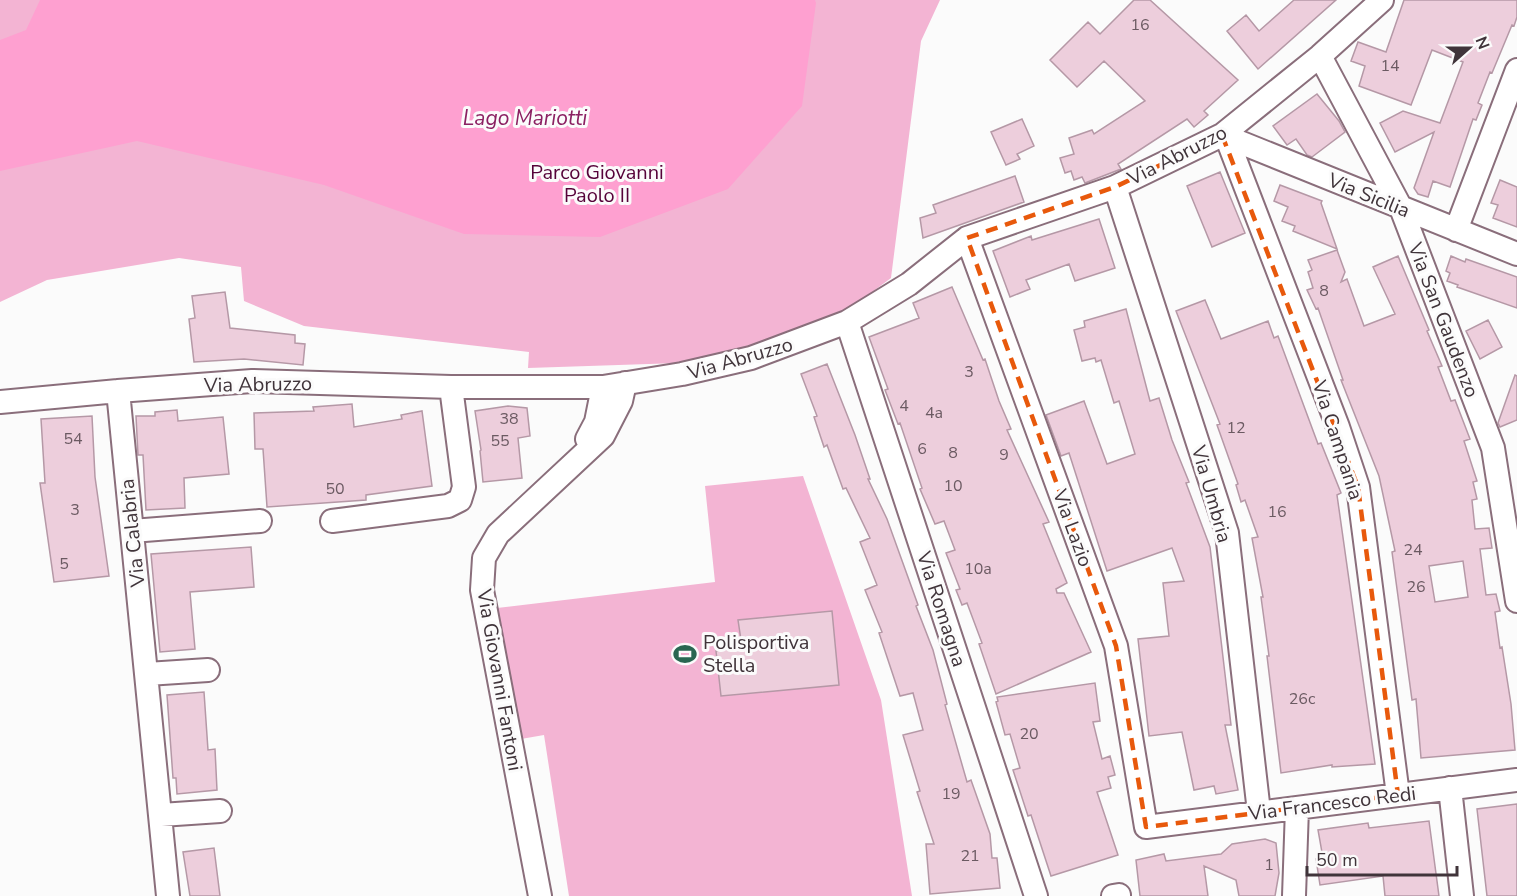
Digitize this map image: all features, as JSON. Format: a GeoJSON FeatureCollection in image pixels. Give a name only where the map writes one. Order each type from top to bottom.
{"type":"FeatureCollection","features":[{"type":"Feature","properties":{"kind":"street","name":"Via Abruzzo"},"geometry":{"type":"LineString","coordinates":[[0,402],[252,381],[451,387],[603,387],[682,374],[752,358],[848,322],[909,284],[967,238],[1115,187],[1224,136],[1320,56],[1382,0]]}},
{"type":"Feature","properties":{"kind":"street","name":"Via San Gaudenzo"},"geometry":{"type":"LineString","coordinates":[[1320,56],[1401,208],[1493,448],[1516,587]]}},
{"type":"Feature","properties":{"kind":"street"},"geometry":{"type":"LineString","coordinates":[[1456,230],[1517,70]]}},
{"type":"Feature","properties":{"kind":"street","name":"Via Sicilia"},"geometry":{"type":"LineString","coordinates":[[1224,136],[1517,254]]}},
{"type":"Feature","properties":{"kind":"street","name":"Via Campania"},"geometry":{"type":"LineString","coordinates":[[1224,136],[1338,427],[1358,487],[1398,795]]}},
{"type":"Feature","properties":{"kind":"street","name":"Via Umbria"},"geometry":{"type":"LineString","coordinates":[[1115,187],[1227,533],[1259,812]]}},
{"type":"Feature","properties":{"kind":"street","name":"Via Lazio"},"geometry":{"type":"LineString","coordinates":[[967,238],[1116,646],[1146,827]]}},
{"type":"Feature","properties":{"kind":"street","name":"Via Romagna"},"geometry":{"type":"LineString","coordinates":[[848,322],[1036,896]]}},
{"type":"Feature","properties":{"kind":"street","name":"Via Giovanni Fantoni"},"geometry":{"type":"LineString","coordinates":[[540,896],[482,590],[484,558],[498,534],[603,436],[621,401],[625,383]]}},
{"type":"Feature","properties":{"kind":"street"},"geometry":{"type":"LineString","coordinates":[[332,521],[448,506],[460,500],[464,486],[451,387]]}},
{"type":"Feature","properties":{"kind":"street","name":"Via Giovanni Fantoni"},"geometry":{"type":"LineString","coordinates":[[574,463],[596,422],[603,387]]}},
{"type":"Feature","properties":{"kind":"street","name":"Via Calabria"},"geometry":{"type":"LineString","coordinates":[[118,391],[168,896]]}},
{"type":"Feature","properties":{"kind":"street"},"geometry":{"type":"LineString","coordinates":[[132,531],[260,521]]}},
{"type":"Feature","properties":{"kind":"street"},"geometry":{"type":"LineString","coordinates":[[147,674],[208,670]]}},
{"type":"Feature","properties":{"kind":"street","name":"Via Francesco Redi"},"geometry":{"type":"LineString","coordinates":[[1146,827],[1517,780]]}},
{"type":"Feature","properties":{"kind":"street"},"geometry":{"type":"LineString","coordinates":[[1450,788],[1462,896]]}},
{"type":"Feature","properties":{"kind":"street"},"geometry":{"type":"LineString","coordinates":[[1294,896],[1297,808]]}},
{"type":"Feature","properties":{"kind":"street"},"geometry":{"type":"LineString","coordinates":[[161,815],[220,811]]}},
{"type":"Feature","properties":{"kind":"street"},"geometry":{"type":"LineString","coordinates":[[1113,896],[1119,895]]}},
{"type":"Feature","properties":{"kind":"highlighted area"},"geometry":{"type":"Polygon","coordinates":[[[1222,135],[1358,487],[1398,795],[1146,827],[1116,646],[967,238],[1115,187],[1222,135]]]}},
{"type":"Feature","properties":{"kind":"green space","name":"Parco Giovanni Paolo II"},"geometry":{"type":"Polygon","coordinates":[[[0,0],[940,0],[921,41],[891,278],[844,313],[784,338],[679,363],[528,368],[529,352],[304,326],[244,301],[241,267],[179,258],[47,280],[0,302],[0,0]]]}},
{"type":"Feature","properties":{"kind":"green space","name":"Polisportiva Stella"},"geometry":{"type":"Polygon","coordinates":[[[803,476],[881,700],[912,896],[569,896],[544,735],[521,739],[497,608],[715,582],[705,486],[803,476]]]}},
{"type":"Feature","properties":{"kind":"water","name":"Lago Mariotti"},"geometry":{"type":"Polygon","coordinates":[[[40,0],[815,0],[816,3],[802,106],[728,189],[600,237],[464,234],[324,185],[137,141],[0,171],[0,40],[26,30],[40,0]]]}},
{"type":"Feature","properties":{"kind":"building"},"geometry":{"type":"Polygon","coordinates":[[[1134,0],[1150,0],[1238,80],[1204,111],[1208,115],[1194,127],[1187,119],[1118,164],[1121,169],[1085,183],[1082,177],[1074,180],[1071,171],[1065,173],[1060,158],[1074,154],[1069,138],[1092,130],[1094,134],[1145,101],[1104,61],[1077,87],[1050,60],[1088,22],[1100,34],[1134,0]]]}},
{"type":"Feature","properties":{"kind":"building"},"geometry":{"type":"Polygon","coordinates":[[[1294,0],[1336,0],[1258,69],[1227,31],[1246,15],[1259,31],[1294,0]]]}},
{"type":"Feature","properties":{"kind":"building"},"geometry":{"type":"Polygon","coordinates":[[[1404,0],[1517,0],[1517,17],[1514,26],[1512,25],[1492,73],[1490,72],[1478,103],[1482,105],[1476,120],[1473,119],[1450,187],[1433,181],[1428,197],[1418,194],[1414,188],[1434,132],[1395,152],[1380,123],[1403,111],[1440,123],[1463,62],[1432,50],[1411,105],[1359,86],[1365,66],[1351,61],[1358,42],[1386,52],[1404,0]]]}},
{"type":"Feature","properties":{"kind":"building"},"geometry":{"type":"Polygon","coordinates":[[[1317,94],[1345,132],[1312,157],[1307,155],[1296,139],[1287,145],[1273,126],[1317,94]]]}},
{"type":"Feature","properties":{"kind":"building"},"geometry":{"type":"Polygon","coordinates":[[[1022,119],[1034,146],[1017,154],[1020,159],[1006,165],[991,132],[1022,119]]]}},
{"type":"Feature","properties":{"kind":"building"},"geometry":{"type":"Polygon","coordinates":[[[1220,172],[1245,233],[1212,247],[1187,186],[1220,172]]]}},
{"type":"Feature","properties":{"kind":"building"},"geometry":{"type":"Polygon","coordinates":[[[1015,176],[1024,202],[923,238],[920,218],[936,213],[933,205],[1015,176]]]}},
{"type":"Feature","properties":{"kind":"building"},"geometry":{"type":"Polygon","coordinates":[[[1500,180],[1517,187],[1517,227],[1493,218],[1498,205],[1491,203],[1500,180]]]}},
{"type":"Feature","properties":{"kind":"building"},"geometry":{"type":"Polygon","coordinates":[[[1280,185],[1322,201],[1337,249],[1293,231],[1295,226],[1282,221],[1288,207],[1274,201],[1280,185]]]}},
{"type":"Feature","properties":{"kind":"building"},"geometry":{"type":"Polygon","coordinates":[[[1099,219],[1115,268],[1075,281],[1069,264],[1026,280],[1030,289],[1010,297],[993,251],[1031,236],[1032,240],[1099,219]]]}},
{"type":"Feature","properties":{"kind":"building"},"geometry":{"type":"Polygon","coordinates":[[[1337,250],[1345,272],[1341,282],[1347,279],[1364,326],[1395,314],[1373,267],[1398,256],[1429,330],[1427,331],[1442,366],[1438,367],[1451,401],[1455,400],[1470,439],[1464,441],[1477,481],[1473,482],[1477,499],[1472,500],[1475,529],[1489,528],[1492,548],[1480,549],[1486,595],[1496,594],[1500,611],[1495,612],[1511,704],[1515,750],[1421,758],[1416,699],[1412,700],[1392,552],[1395,551],[1379,476],[1341,380],[1343,380],[1318,308],[1316,309],[1307,290],[1313,288],[1308,272],[1312,270],[1308,260],[1337,250]],[[1463,561],[1429,566],[1435,602],[1468,597],[1463,561]]]}},
{"type":"Feature","properties":{"kind":"building"},"geometry":{"type":"Polygon","coordinates":[[[1451,256],[1517,277],[1517,308],[1457,287],[1458,285],[1447,281],[1450,273],[1446,271],[1451,256]]]}},
{"type":"Feature","properties":{"kind":"building"},"geometry":{"type":"Polygon","coordinates":[[[952,287],[983,360],[985,359],[1011,429],[1007,430],[1049,522],[1043,524],[1067,583],[1056,589],[1057,593],[1064,593],[1091,652],[996,694],[979,644],[982,643],[967,603],[962,605],[956,590],[960,589],[946,553],[955,550],[944,521],[935,524],[920,489],[922,488],[900,423],[898,424],[885,390],[888,389],[869,337],[919,318],[913,303],[952,287]]]}},
{"type":"Feature","properties":{"kind":"building"},"geometry":{"type":"Polygon","coordinates":[[[225,292],[230,328],[295,335],[295,343],[305,344],[303,365],[244,359],[194,362],[189,319],[195,318],[192,296],[225,292]]]}},
{"type":"Feature","properties":{"kind":"building"},"geometry":{"type":"Polygon","coordinates":[[[1205,300],[1221,339],[1268,321],[1274,338],[1278,336],[1318,444],[1321,443],[1341,493],[1337,495],[1375,764],[1332,767],[1332,765],[1281,773],[1267,656],[1269,656],[1261,597],[1263,597],[1252,538],[1258,537],[1245,500],[1241,502],[1236,485],[1238,484],[1217,425],[1220,424],[1176,311],[1205,300]]]}},
{"type":"Feature","properties":{"kind":"building"},"geometry":{"type":"Polygon","coordinates":[[[1126,309],[1150,401],[1159,398],[1172,440],[1189,482],[1186,483],[1210,547],[1231,725],[1225,725],[1238,790],[1216,794],[1214,786],[1194,790],[1182,732],[1149,736],[1138,639],[1169,636],[1163,583],[1184,581],[1172,548],[1107,571],[1069,453],[1061,456],[1046,415],[1084,401],[1107,464],[1135,454],[1119,401],[1114,403],[1101,360],[1096,362],[1095,358],[1082,361],[1074,330],[1085,327],[1084,321],[1126,309]]]}},
{"type":"Feature","properties":{"kind":"building"},"geometry":{"type":"Polygon","coordinates":[[[1488,320],[1502,347],[1480,359],[1466,331],[1488,320]]]}},
{"type":"Feature","properties":{"kind":"building"},"geometry":{"type":"Polygon","coordinates":[[[827,364],[855,435],[870,479],[868,479],[887,519],[933,650],[947,704],[945,705],[967,782],[971,780],[990,834],[992,858],[997,858],[1000,888],[930,894],[926,844],[934,844],[917,792],[920,791],[903,735],[923,730],[913,693],[900,696],[879,633],[882,632],[865,590],[877,585],[860,542],[870,538],[846,488],[843,489],[827,445],[824,447],[814,417],[817,416],[801,374],[827,364]]]}},
{"type":"Feature","properties":{"kind":"building"},"geometry":{"type":"Polygon","coordinates":[[[1515,375],[1517,376],[1517,420],[1500,427],[1498,423],[1515,375]]]}},
{"type":"Feature","properties":{"kind":"building"},"geometry":{"type":"Polygon","coordinates":[[[352,404],[354,427],[402,419],[401,415],[422,411],[432,486],[366,495],[366,500],[267,507],[263,449],[255,449],[254,413],[314,411],[313,407],[352,404]]]}},
{"type":"Feature","properties":{"kind":"building"},"geometry":{"type":"Polygon","coordinates":[[[508,406],[527,408],[530,436],[518,438],[522,478],[483,482],[475,411],[508,406]]]}},
{"type":"Feature","properties":{"kind":"building"},"geometry":{"type":"Polygon","coordinates":[[[177,410],[178,421],[223,417],[229,474],[184,478],[185,508],[146,510],[143,455],[138,455],[136,416],[155,416],[155,412],[177,410]]]}},
{"type":"Feature","properties":{"kind":"building"},"geometry":{"type":"Polygon","coordinates":[[[92,416],[95,477],[109,576],[54,582],[40,483],[45,483],[41,419],[92,416]]]}},
{"type":"Feature","properties":{"kind":"building"},"geometry":{"type":"Polygon","coordinates":[[[251,547],[254,587],[190,592],[195,649],[160,652],[151,554],[251,547]]]}},
{"type":"Feature","properties":{"kind":"building"},"geometry":{"type":"Polygon","coordinates":[[[832,611],[839,685],[721,696],[716,651],[723,650],[722,641],[741,640],[738,620],[832,611]]]}},
{"type":"Feature","properties":{"kind":"building"},"geometry":{"type":"Polygon","coordinates":[[[1095,683],[1100,721],[1093,722],[1102,759],[1110,756],[1115,775],[1108,777],[1111,788],[1097,792],[1118,855],[1051,876],[1013,770],[1020,768],[1010,734],[1005,735],[996,702],[997,697],[1095,683]]]}},
{"type":"Feature","properties":{"kind":"building"},"geometry":{"type":"Polygon","coordinates":[[[204,692],[208,750],[215,749],[217,790],[177,794],[176,778],[173,778],[167,695],[204,692]]]}},
{"type":"Feature","properties":{"kind":"building"},"geometry":{"type":"Polygon","coordinates":[[[1517,804],[1517,896],[1487,896],[1477,809],[1517,804]]]}},
{"type":"Feature","properties":{"kind":"building"},"geometry":{"type":"Polygon","coordinates":[[[1429,821],[1439,896],[1385,896],[1383,876],[1320,885],[1316,859],[1323,858],[1318,830],[1368,823],[1369,828],[1429,821]]]}},
{"type":"Feature","properties":{"kind":"building"},"geometry":{"type":"Polygon","coordinates":[[[1265,839],[1276,843],[1279,873],[1275,896],[1239,896],[1236,880],[1204,866],[1208,896],[1140,896],[1136,860],[1164,854],[1166,861],[1221,854],[1232,844],[1265,839]]]}},
{"type":"Feature","properties":{"kind":"building"},"geometry":{"type":"Polygon","coordinates":[[[214,848],[220,896],[190,896],[183,852],[214,848]]]}},
{"type":"Feature","properties":{"kind":"place","name":"Polisportiva Stella"},"geometry":{"type":"Point","coordinates":[685,654]}}]}
